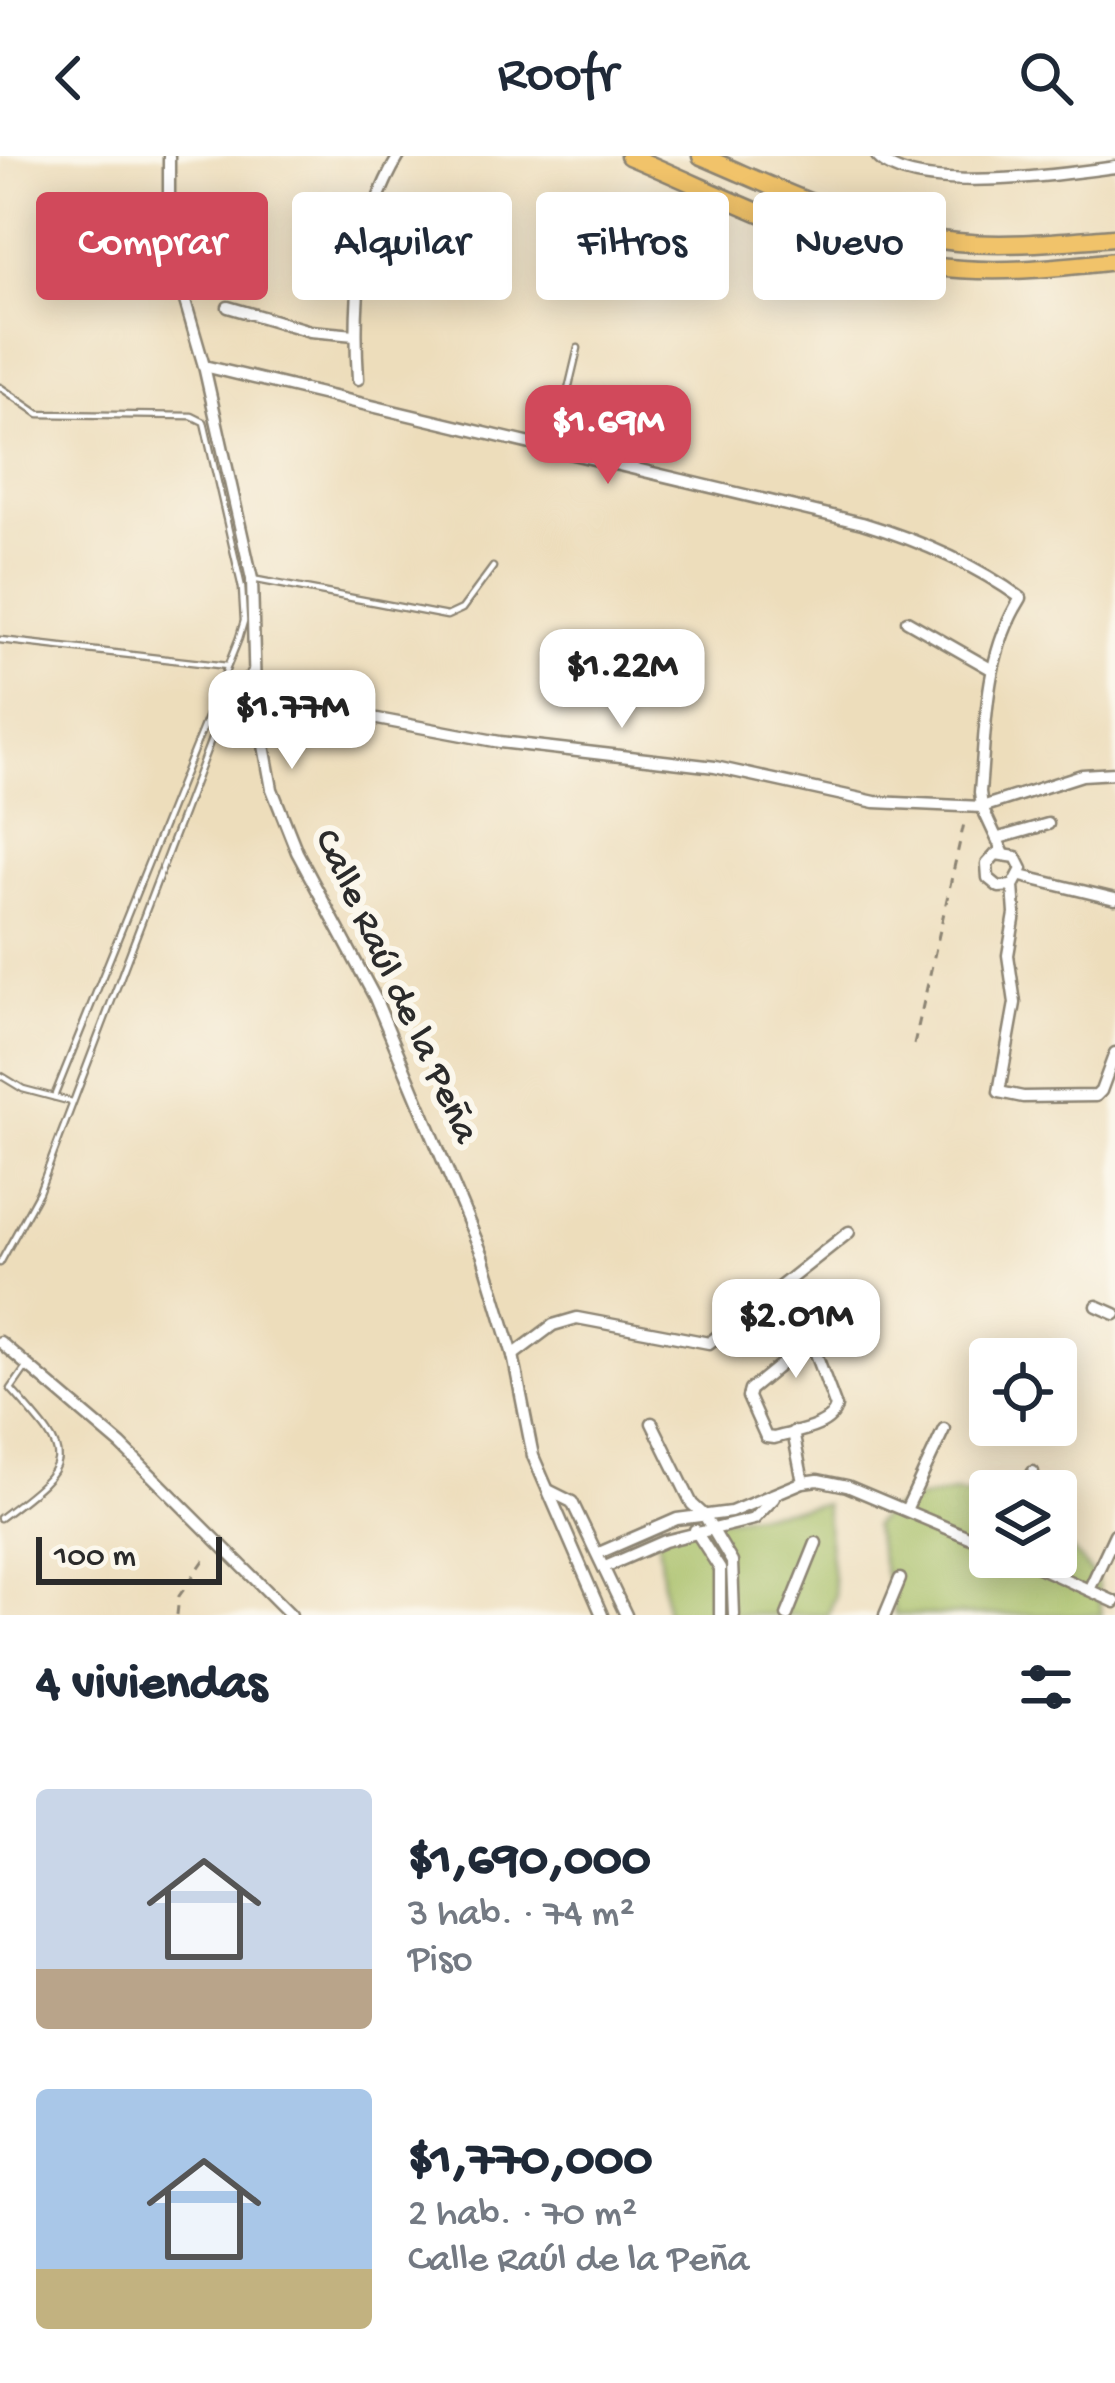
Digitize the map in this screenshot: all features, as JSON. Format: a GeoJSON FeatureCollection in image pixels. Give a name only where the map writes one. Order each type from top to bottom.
{"type":"FeatureCollection","features":[{"type":"Feature","properties":{"kind":"main road"},"geometry":{"type":"LineString","coordinates":[[629,156],[810,232],[895,259],[986,271],[1115,261]]}},
{"type":"Feature","properties":{"kind":"main road"},"geometry":{"type":"LineString","coordinates":[[701,156],[824,208],[911,234],[1006,245],[1115,237]]}},
{"type":"Feature","properties":{"kind":"street","name":"Calle Raúl de la Peña"},"geometry":{"type":"LineString","coordinates":[[169,156],[169,246],[205,366],[252,579],[255,695],[272,789],[285,825],[375,998],[483,1256],[513,1355],[527,1434],[602,1615]]}},
{"type":"Feature","properties":{"kind":"street"},"geometry":{"type":"LineString","coordinates":[[358,379],[358,283],[373,207],[399,156]]}},
{"type":"Feature","properties":{"kind":"street"},"geometry":{"type":"LineString","coordinates":[[877,156],[893,168],[1013,181],[1115,167]]}},
{"type":"Feature","properties":{"kind":"street"},"geometry":{"type":"LineString","coordinates":[[228,308],[310,331],[356,335]]}},
{"type":"Feature","properties":{"kind":"street"},"geometry":{"type":"LineString","coordinates":[[205,366],[862,523],[944,552],[1021,598],[1008,618],[991,669],[975,807],[999,838],[1003,852]]}},
{"type":"Feature","properties":{"kind":"street"},"geometry":{"type":"LineString","coordinates":[[907,621],[991,669]]}},
{"type":"Feature","properties":{"kind":"street"},"geometry":{"type":"LineString","coordinates":[[255,695],[500,742],[715,767],[853,800],[975,807],[1082,775],[1115,773]]}},
{"type":"Feature","properties":{"kind":"street"},"geometry":{"type":"LineString","coordinates":[[999,838],[1048,824]]}},
{"type":"Feature","properties":{"kind":"street"},"geometry":{"type":"LineString","coordinates":[[1115,899],[1017,881],[999,887],[986,871],[991,858],[1003,852],[1016,857],[1017,881],[1015,914],[1008,956],[1015,1003],[999,1092],[1023,1097],[1096,1096],[1115,1053]]}},
{"type":"Feature","properties":{"kind":"street"},"geometry":{"type":"LineString","coordinates":[[513,1355],[553,1325],[577,1318],[709,1342],[849,1232]]}},
{"type":"Feature","properties":{"kind":"street"},"geometry":{"type":"LineString","coordinates":[[797,1303],[811,1340],[836,1412],[830,1420],[774,1438],[762,1433],[749,1393],[811,1340]]}},
{"type":"Feature","properties":{"kind":"street"},"geometry":{"type":"LineString","coordinates":[[1097,1306],[1115,1314]]}},
{"type":"Feature","properties":{"kind":"street"},"geometry":{"type":"LineString","coordinates":[[0,1342],[121,1445],[291,1615]]}},
{"type":"Feature","properties":{"kind":"street"},"geometry":{"type":"LineString","coordinates":[[652,1423],[695,1512],[713,1530],[732,1562],[734,1615]]}},
{"type":"Feature","properties":{"kind":"street"},"geometry":{"type":"LineString","coordinates":[[907,1510],[944,1429]]}},
{"type":"Feature","properties":{"kind":"street"},"geometry":{"type":"LineString","coordinates":[[793,1432],[803,1482]]}},
{"type":"Feature","properties":{"kind":"street"},"geometry":{"type":"LineString","coordinates":[[598,1553],[695,1512],[731,1512],[803,1482],[833,1482],[969,1537]]}},
{"type":"Feature","properties":{"kind":"street"},"geometry":{"type":"LineString","coordinates":[[548,1490],[572,1502],[626,1615]]}},
{"type":"Feature","properties":{"kind":"street"},"geometry":{"type":"LineString","coordinates":[[605,1567],[697,1532],[754,1519],[776,1496]]}},
{"type":"Feature","properties":{"kind":"street"},"geometry":{"type":"LineString","coordinates":[[695,1512],[697,1532],[720,1569],[720,1615]]}},
{"type":"Feature","properties":{"kind":"street"},"geometry":{"type":"LineString","coordinates":[[1089,1590],[1115,1534]]}},
{"type":"Feature","properties":{"kind":"street"},"geometry":{"type":"LineString","coordinates":[[640,1535],[646,1550]]}},
{"type":"Feature","properties":{"kind":"street"},"geometry":{"type":"LineString","coordinates":[[787,1615],[816,1543]]}},
{"type":"Feature","properties":{"kind":"street"},"geometry":{"type":"LineString","coordinates":[[1062,1578],[1115,1602]]}},
{"type":"Feature","properties":{"kind":"street"},"geometry":{"type":"LineString","coordinates":[[884,1615],[899,1580]]}},
{"type":"Feature","properties":{"kind":"lane"},"geometry":{"type":"LineString","coordinates":[[554,451],[578,348]]}},
{"type":"Feature","properties":{"kind":"lane"},"geometry":{"type":"LineString","coordinates":[[0,387],[39,414],[192,416],[204,422],[229,520],[244,608],[239,638],[54,1097]]}},
{"type":"Feature","properties":{"kind":"lane"},"geometry":{"type":"LineString","coordinates":[[252,579],[447,616],[462,609],[493,567]]}},
{"type":"Feature","properties":{"kind":"lane"},"geometry":{"type":"LineString","coordinates":[[0,640],[227,666]]}},
{"type":"Feature","properties":{"kind":"lane"},"geometry":{"type":"LineString","coordinates":[[0,1263],[39,1192],[226,700],[255,667]]}},
{"type":"Feature","properties":{"kind":"lane"},"geometry":{"type":"LineString","coordinates":[[0,1075],[23,1089],[74,1102]]}},
{"type":"Feature","properties":{"kind":"lane"},"geometry":{"type":"LineString","coordinates":[[0,1519],[44,1486],[57,1458],[54,1435],[11,1389],[29,1365]]}},
{"type":"Feature","properties":{"kind":"path"},"geometry":{"type":"LineString","coordinates":[[914,1045],[940,942],[955,852],[975,807]]}},
{"type":"Feature","properties":{"kind":"path"},"geometry":{"type":"LineString","coordinates":[[177,1615],[179,1596],[217,1542]]}},
{"type":"Feature","properties":{"kind":"green space"},"geometry":{"type":"Polygon","coordinates":[[[969,1495],[969,1578],[1077,1578],[1077,1557],[1097,1579],[1102,1615],[895,1615],[873,1526],[890,1510],[921,1499],[969,1495]]]}},
{"type":"Feature","properties":{"kind":"green space"},"geometry":{"type":"Polygon","coordinates":[[[825,1504],[835,1596],[828,1615],[666,1615],[657,1528],[825,1504]]]}}]}
